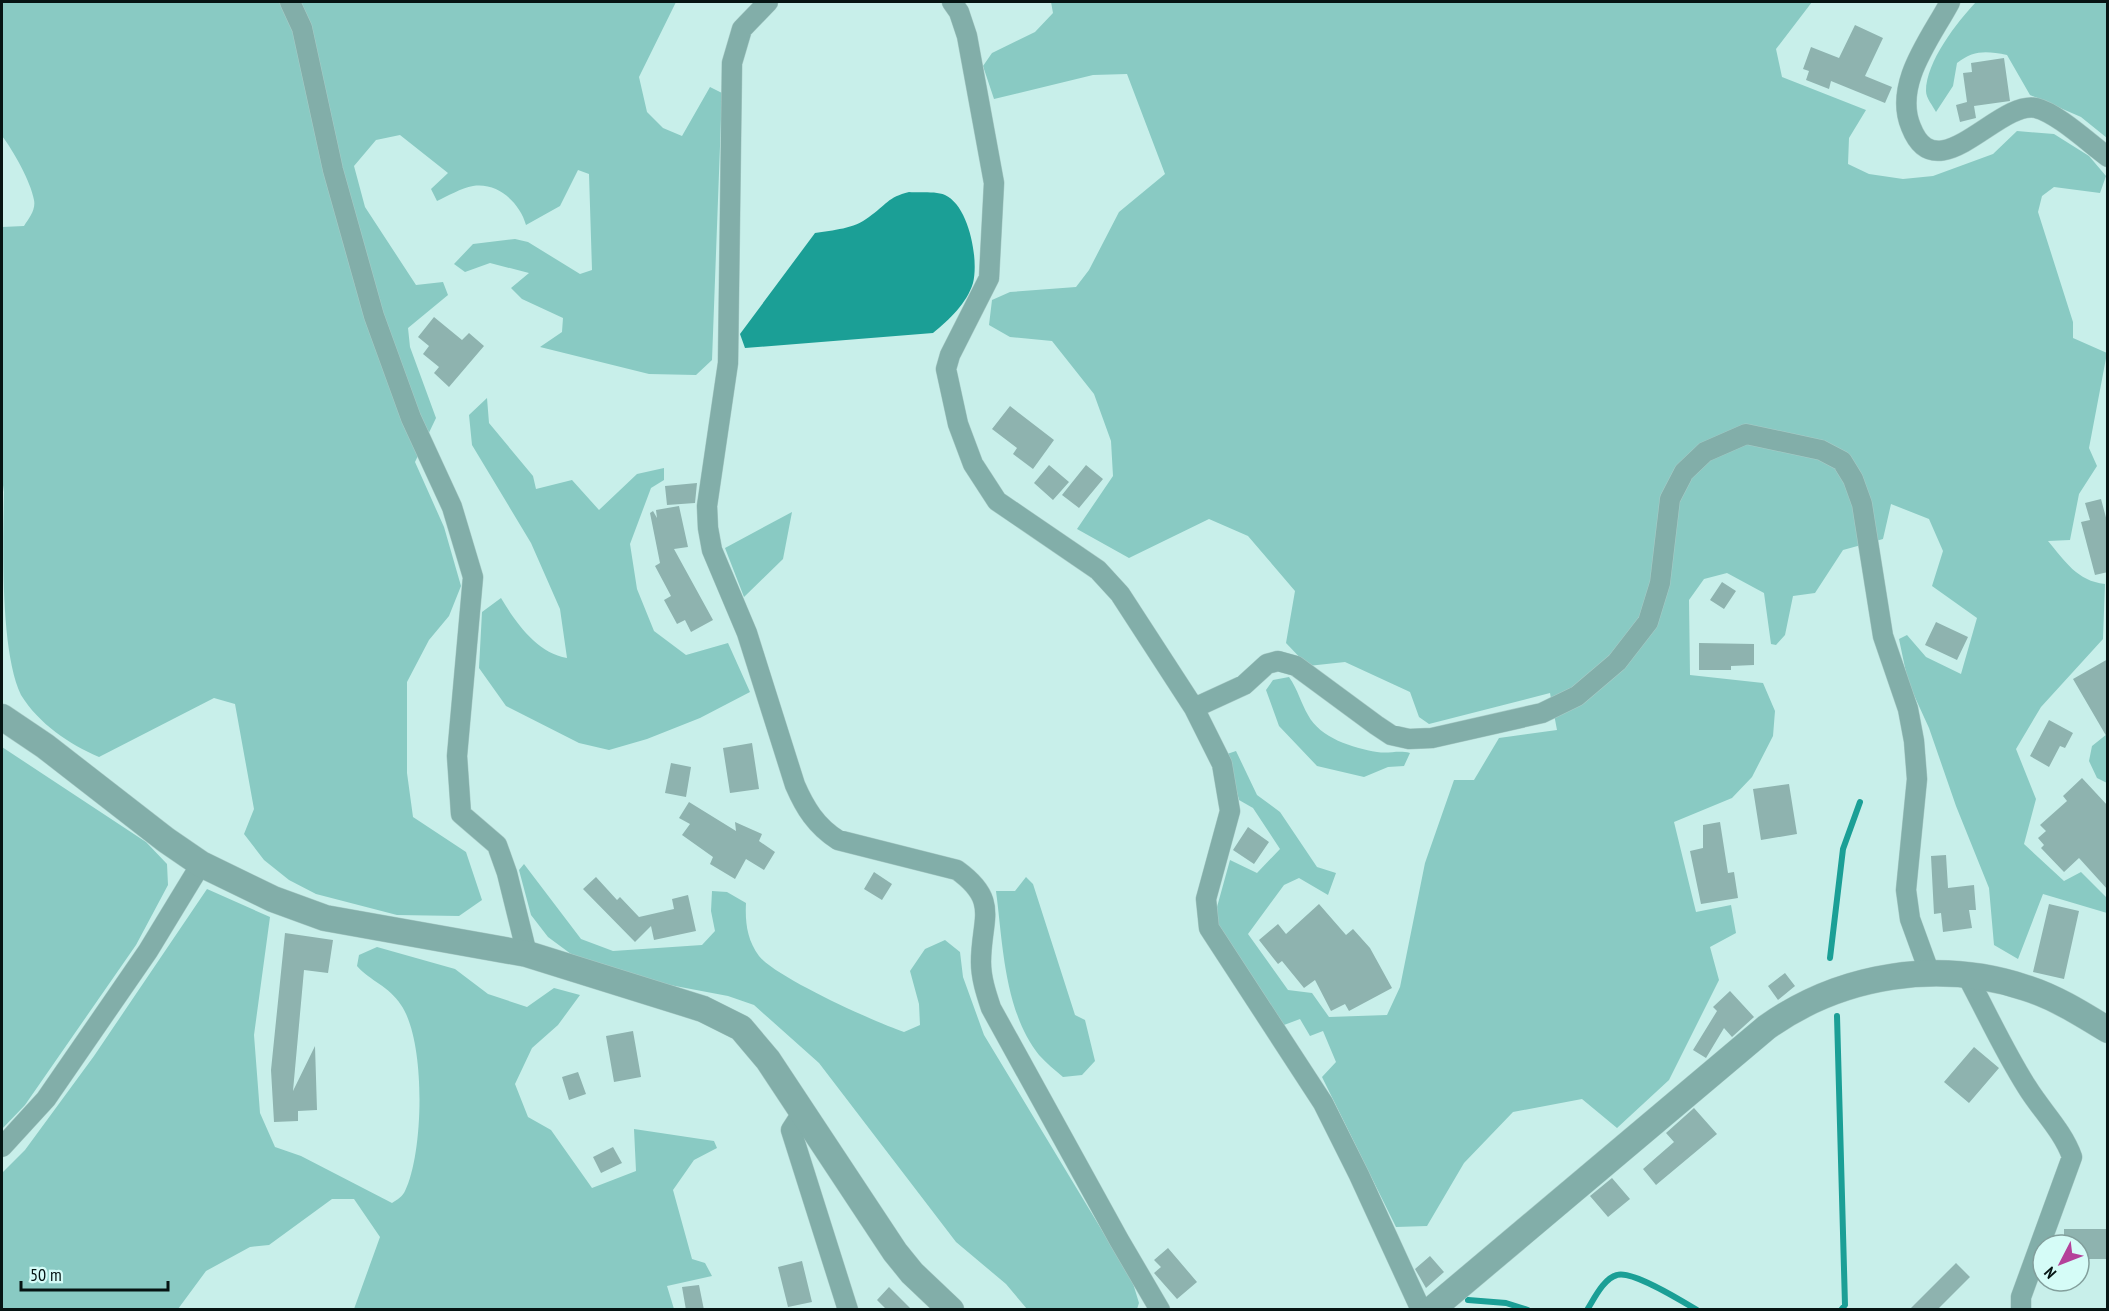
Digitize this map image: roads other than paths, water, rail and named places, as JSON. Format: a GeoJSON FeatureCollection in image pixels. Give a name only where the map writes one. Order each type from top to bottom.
{"type":"FeatureCollection","features":[{"type":"Feature","properties":{"kind":"street"},"geometry":{"type":"LineString","coordinates":[[290,2],[302,28],[333,170],[374,316],[411,418],[452,507],[473,577],[457,756],[461,814],[497,845],[507,873],[527,954]]}},
{"type":"Feature","properties":{"kind":"street"},"geometry":{"type":"LineString","coordinates":[[768,2],[742,29],[732,63],[728,363],[708,506],[712,550],[747,633],[795,785],[805,808],[827,833],[838,840],[957,870],[971,881],[982,895],[987,917],[981,962],[983,984],[991,1008],[1119,1240],[1161,1310]]}},
{"type":"Feature","properties":{"kind":"street"},"geometry":{"type":"LineString","coordinates":[[952,2],[960,12],[968,36],[994,183],[989,278],[950,355],[946,369],[958,424],[973,464],[997,501],[1098,570],[1120,594],[1194,708],[1222,764],[1230,811],[1206,899],[1209,928],[1323,1103],[1421,1310]]}},
{"type":"Feature","properties":{"kind":"street"},"geometry":{"type":"LineString","coordinates":[[1950,2],[1915,67],[1905,92],[1911,129],[1920,142],[1929,149],[1949,150],[2003,117],[2034,108],[2049,113],[2108,157]]}},
{"type":"Feature","properties":{"kind":"street"},"geometry":{"type":"LineString","coordinates":[[1194,708],[1244,685],[1267,664],[1278,661],[1296,666],[1391,735],[1409,739],[1432,738],[1542,713],[1577,696],[1617,662],[1648,622],[1660,583],[1670,499],[1684,472],[1705,452],[1746,434],[1821,450],[1842,461],[1853,479],[1862,504],[1883,636],[1908,709],[1914,741],[1917,779],[1906,890],[1910,919],[1930,974]]}},
{"type":"Feature","properties":{"kind":"street"},"geometry":{"type":"LineString","coordinates":[[2,717],[45,746],[166,840],[201,864],[243,887],[325,918],[527,954],[703,1009],[741,1028],[768,1060],[895,1252],[912,1273],[951,1310]]}},
{"type":"Feature","properties":{"kind":"street"},"geometry":{"type":"LineString","coordinates":[[2,1147],[46,1099],[148,951],[201,864]]}},
{"type":"Feature","properties":{"kind":"street"},"geometry":{"type":"LineString","coordinates":[[1431,1310],[1767,1027],[1790,1011],[1857,984],[1904,974],[1966,976],[2026,988],[2051,998],[2108,1030]]}},
{"type":"Feature","properties":{"kind":"street"},"geometry":{"type":"LineString","coordinates":[[1966,976],[2005,1051],[2028,1089],[2067,1144],[2072,1157],[2021,1298],[2021,1310]]}},
{"type":"Feature","properties":{"kind":"street"},"geometry":{"type":"LineString","coordinates":[[802,1113],[791,1130],[848,1310]]}},
{"type":"Feature","properties":{"kind":"waterway"},"geometry":{"type":"LineString","coordinates":[[1830,958],[1843,849],[1860,802]]}},
{"type":"Feature","properties":{"kind":"waterway"},"geometry":{"type":"LineString","coordinates":[[1837,1016],[1845,1305],[1841,1310]]}},
{"type":"Feature","properties":{"kind":"waterway"},"geometry":{"type":"LineString","coordinates":[[1587,1310],[1608,1280],[1617,1275],[1634,1277],[1657,1287],[1697,1310]]}},
{"type":"Feature","properties":{"kind":"waterway"},"geometry":{"type":"LineString","coordinates":[[1468,1300],[1506,1303],[1528,1310]]}}]}
